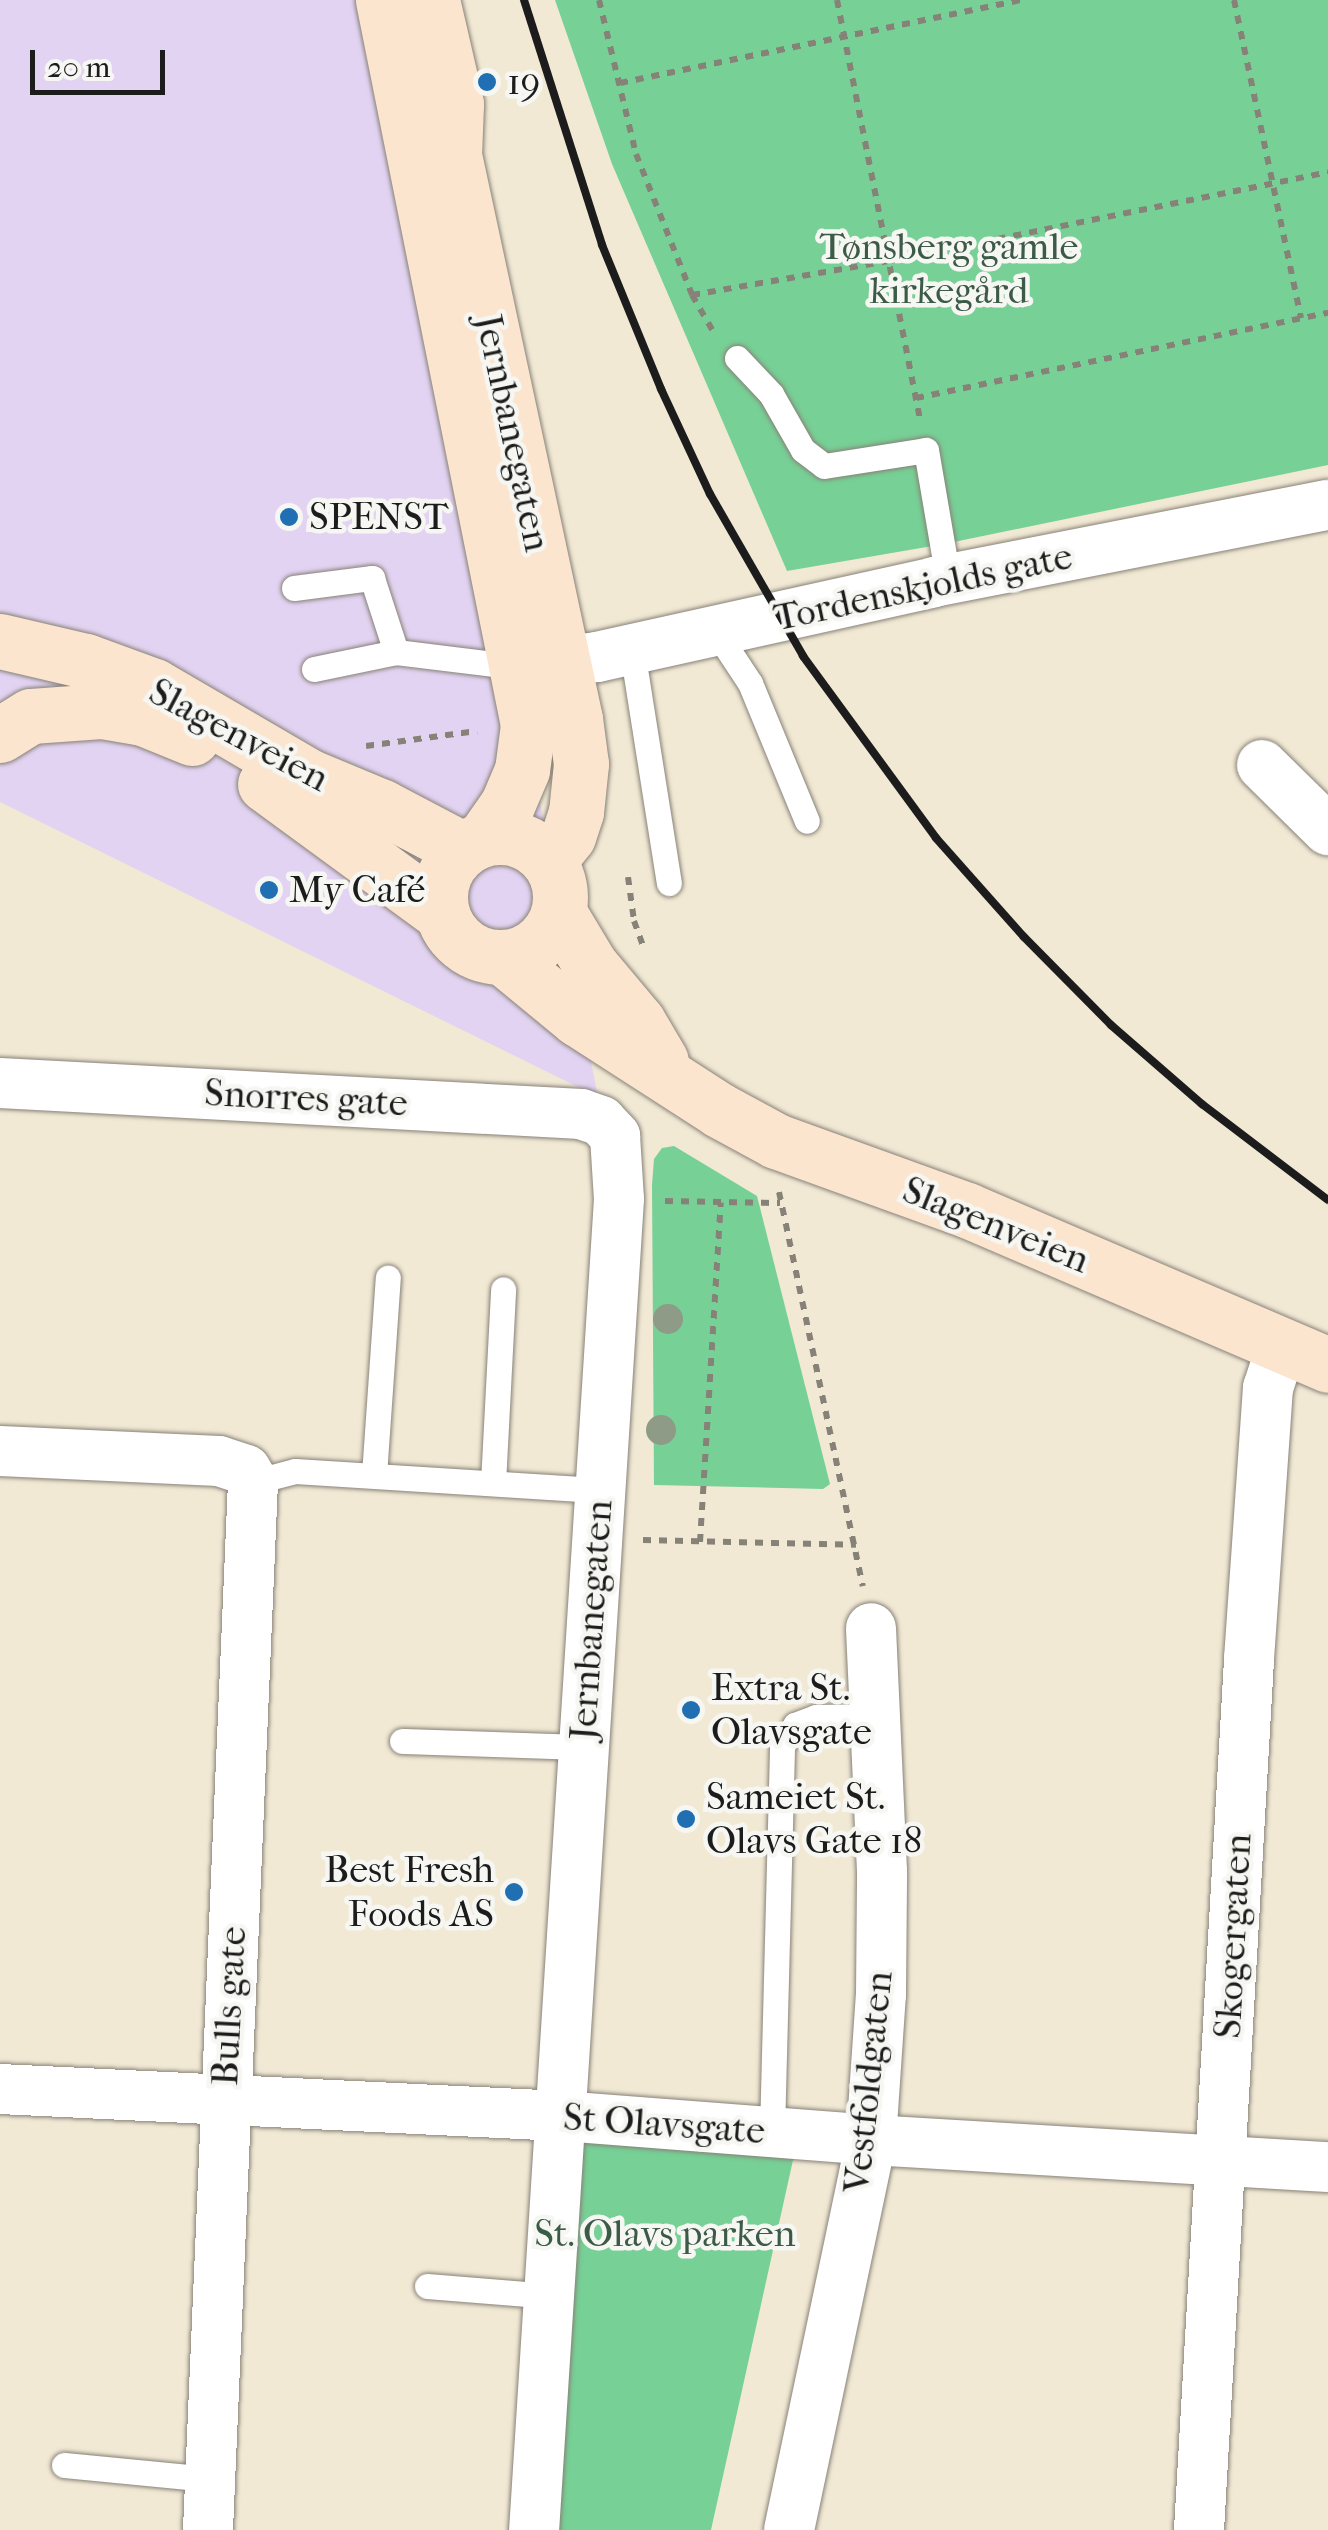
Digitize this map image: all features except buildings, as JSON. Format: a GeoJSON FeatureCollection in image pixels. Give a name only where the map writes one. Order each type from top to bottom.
{"type":"FeatureCollection","features":[{"type":"Feature","properties":{"kind":"main road","name":"Jernbanegaten"},"geometry":{"type":"LineString","coordinates":[[383,0],[541,664],[580,764],[572,824],[549,860]]}},
{"type":"Feature","properties":{"kind":"main road","name":"Jernbanegaten"},"geometry":{"type":"LineString","coordinates":[[432,0],[456,104],[454,155],[541,664],[528,725],[527,750],[508,805],[473,844]]}},
{"type":"Feature","properties":{"kind":"main road","name":"Slagenveien"},"geometry":{"type":"LineString","coordinates":[[2,643],[86,660],[154,686],[310,777],[473,844],[508,837],[531,844],[549,860],[560,886],[560,913],[591,966],[638,1022],[671,1076]]}},
{"type":"Feature","properties":{"kind":"main road","name":"Slagenveien"},"geometry":{"type":"LineString","coordinates":[[10,721],[102,711],[142,718],[192,738],[344,838],[441,912],[450,932],[464,947],[483,956],[504,958],[578,1020],[719,1110],[776,1141],[968,1210],[1305,1355]]}},
{"type":"Feature","properties":{"kind":"main road"},"geometry":{"type":"LineString","coordinates":[[441,912],[442,878],[473,844]]}},
{"type":"Feature","properties":{"kind":"main road"},"geometry":{"type":"LineString","coordinates":[[504,958],[528,952],[548,936],[560,913]]}},
{"type":"Feature","properties":{"kind":"street","name":"Tordenskjolds gate"},"geometry":{"type":"LineString","coordinates":[[541,664],[632,650],[948,579],[1328,505]]}},
{"type":"Feature","properties":{"kind":"street"},"geometry":{"type":"LineString","coordinates":[[1262,765],[1328,830]]}},
{"type":"Feature","properties":{"kind":"street","name":"Snorres gate"},"geometry":{"type":"LineString","coordinates":[[0,1083],[581,1114],[608,1126]]}},
{"type":"Feature","properties":{"kind":"street","name":"Jernbanegaten"},"geometry":{"type":"LineString","coordinates":[[534,2530],[618,1199],[618,1146],[608,1126]]}},
{"type":"Feature","properties":{"kind":"street","name":"Skogergaten"},"geometry":{"type":"LineString","coordinates":[[1199,2530],[1267,1408],[1305,1355]]}},
{"type":"Feature","properties":{"kind":"street"},"geometry":{"type":"LineString","coordinates":[[0,1451],[219,1460],[246,1470],[252,1482]]}},
{"type":"Feature","properties":{"kind":"street","name":"Bulls gate"},"geometry":{"type":"LineString","coordinates":[[208,2530],[220,2292],[223,2101],[246,1724],[252,1482]]}},
{"type":"Feature","properties":{"kind":"street","name":"Vestfoldgaten"},"geometry":{"type":"LineString","coordinates":[[789,2530],[871,2140],[881,1959],[871,1628]]}},
{"type":"Feature","properties":{"kind":"street","name":"St Olavsgate"},"geometry":{"type":"LineString","coordinates":[[0,2089],[562,2116],[871,2140],[1328,2166]]}},
{"type":"Feature","properties":{"kind":"lane"},"geometry":{"type":"LineString","coordinates":[[737,358],[771,394],[803,450],[824,466],[926,450],[948,579]]}},
{"type":"Feature","properties":{"kind":"lane"},"geometry":{"type":"LineString","coordinates":[[294,588],[372,578],[396,652]]}},
{"type":"Feature","properties":{"kind":"lane"},"geometry":{"type":"LineString","coordinates":[[734,629],[750,683],[807,821]]}},
{"type":"Feature","properties":{"kind":"lane"},"geometry":{"type":"LineString","coordinates":[[632,650],[669,884]]}},
{"type":"Feature","properties":{"kind":"lane"},"geometry":{"type":"LineString","coordinates":[[314,669],[396,652],[541,664]]}},
{"type":"Feature","properties":{"kind":"lane"},"geometry":{"type":"LineString","coordinates":[[374,1474],[388,1277]]}},
{"type":"Feature","properties":{"kind":"lane"},"geometry":{"type":"LineString","coordinates":[[493,1484],[503,1289]]}},
{"type":"Feature","properties":{"kind":"lane"},"geometry":{"type":"LineString","coordinates":[[252,1482],[295,1471],[600,1490]]}},
{"type":"Feature","properties":{"kind":"lane"},"geometry":{"type":"LineString","coordinates":[[772,2131],[782,1746],[795,1725],[816,1717],[875,1716]]}},
{"type":"Feature","properties":{"kind":"lane"},"geometry":{"type":"LineString","coordinates":[[402,1741],[584,1748]]}},
{"type":"Feature","properties":{"kind":"lane"},"geometry":{"type":"LineString","coordinates":[[427,2286],[550,2296]]}},
{"type":"Feature","properties":{"kind":"lane"},"geometry":{"type":"LineString","coordinates":[[64,2465],[209,2479]]}},
{"type":"Feature","properties":{"kind":"path"},"geometry":{"type":"LineString","coordinates":[[599,0],[636,154],[692,296],[722,348],[737,358]]}},
{"type":"Feature","properties":{"kind":"path"},"geometry":{"type":"LineString","coordinates":[[837,0],[926,450]]}},
{"type":"Feature","properties":{"kind":"path"},"geometry":{"type":"LineString","coordinates":[[620,82],[1022,0]]}},
{"type":"Feature","properties":{"kind":"path"},"geometry":{"type":"LineString","coordinates":[[1234,0],[1301,318]]}},
{"type":"Feature","properties":{"kind":"path"},"geometry":{"type":"LineString","coordinates":[[692,296],[888,261],[1328,172]]}},
{"type":"Feature","properties":{"kind":"path"},"geometry":{"type":"LineString","coordinates":[[916,398],[1328,313]]}},
{"type":"Feature","properties":{"kind":"path"},"geometry":{"type":"LineString","coordinates":[[362,746],[484,730]]}},
{"type":"Feature","properties":{"kind":"path"},"geometry":{"type":"LineString","coordinates":[[627,868],[634,921],[653,963]]}},
{"type":"Feature","properties":{"kind":"path"},"geometry":{"type":"LineString","coordinates":[[778,1186],[871,1628]]}},
{"type":"Feature","properties":{"kind":"path"},"geometry":{"type":"LineString","coordinates":[[618,1199],[780,1203]]}},
{"type":"Feature","properties":{"kind":"path"},"geometry":{"type":"LineString","coordinates":[[700,1542],[721,1202]]}},
{"type":"Feature","properties":{"kind":"path"},"geometry":{"type":"LineString","coordinates":[[597,1539],[856,1545]]}},
{"type":"Feature","properties":{"kind":"shaded area"},"geometry":{"type":"Polygon","coordinates":[[[0,0],[382,0],[598,1097],[0,802],[0,0]]]}},
{"type":"Feature","properties":{"kind":"green space","name":"Tønsberg gamle kirkegård"},"geometry":{"type":"Polygon","coordinates":[[[555,0],[1328,0],[1328,465],[944,544],[787,571],[612,164],[555,0]]]}},
{"type":"Feature","properties":{"kind":"green space"},"geometry":{"type":"Polygon","coordinates":[[[674,1146],[757,1196],[830,1484],[823,1489],[654,1485],[652,1185],[654,1159],[662,1148],[674,1146]]]}},
{"type":"Feature","properties":{"kind":"green space","name":"St. Olavs parken"},"geometry":{"type":"Polygon","coordinates":[[[565,2121],[799,2133],[711,2530],[535,2530],[565,2121]]]}},
{"type":"Feature","properties":{"kind":"railway"},"geometry":{"type":"LineString","coordinates":[[524,0],[602,245],[661,389],[710,494],[803,656],[936,838],[1024,937],[1111,1025],[1202,1104],[1328,1200]]}},
{"type":"Feature","properties":{"kind":"place","name":"19"},"geometry":{"type":"Point","coordinates":[487,82]}},
{"type":"Feature","properties":{"kind":"place","name":"SPENST"},"geometry":{"type":"Point","coordinates":[289,517]}},
{"type":"Feature","properties":{"kind":"place","name":"My Café"},"geometry":{"type":"Point","coordinates":[269,890]}},
{"type":"Feature","properties":{"kind":"place","name":"Extra St. Olavsgate"},"geometry":{"type":"Point","coordinates":[691,1710]}},
{"type":"Feature","properties":{"kind":"place","name":"Sameiet St. Olavs Gate 18"},"geometry":{"type":"Point","coordinates":[686,1819]}},
{"type":"Feature","properties":{"kind":"place","name":"Best Fresh Foods AS"},"geometry":{"type":"Point","coordinates":[514,1892]}}]}
